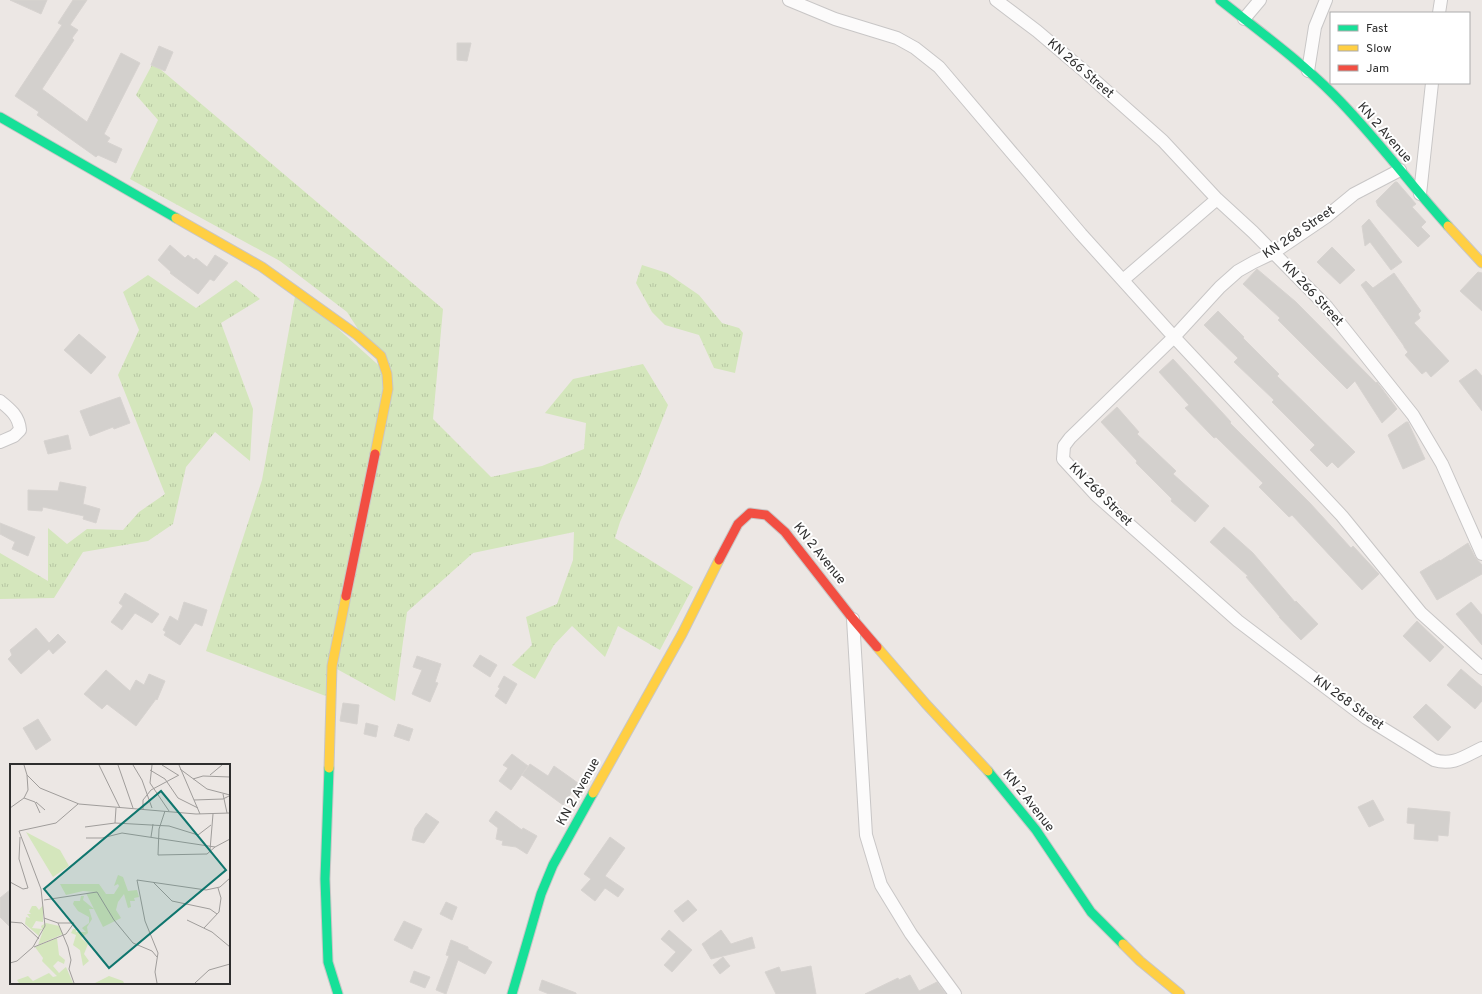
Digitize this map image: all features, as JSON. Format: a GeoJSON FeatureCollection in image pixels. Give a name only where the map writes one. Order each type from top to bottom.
{"type":"FeatureCollection","features":[{"type":"Feature","properties":{"kind":"main road","name":"KN 2 Avenue"},"geometry":{"type":"LineString","coordinates":[[1220,0],[1308,71],[1334,95],[1482,263]]}},
{"type":"Feature","properties":{"kind":"main road"},"geometry":{"type":"LineString","coordinates":[[0,117],[262,267],[357,335],[381,356],[387,374],[388,389],[332,666],[325,879],[328,962],[338,994]]}},
{"type":"Feature","properties":{"kind":"main road","name":"KN 2 Avenue"},"geometry":{"type":"LineString","coordinates":[[512,994],[541,894],[553,865],[682,634],[738,524],[750,513],[766,515],[785,532],[853,618],[926,704],[989,772],[1036,830],[1091,912],[1140,961],[1180,994]]}},
{"type":"Feature","properties":{"kind":"street"},"geometry":{"type":"LineString","coordinates":[[789,0],[835,19],[897,38],[915,48],[939,67],[1081,234],[1174,337],[1342,516],[1421,613],[1482,668]]}},
{"type":"Feature","properties":{"kind":"street","name":"KN 266 Street"},"geometry":{"type":"LineString","coordinates":[[996,0],[1037,31],[1163,141],[1217,199],[1253,232],[1327,307],[1413,415],[1442,464],[1482,554]]}},
{"type":"Feature","properties":{"kind":"street"},"geometry":{"type":"LineString","coordinates":[[1244,19],[1260,0]]}},
{"type":"Feature","properties":{"kind":"street"},"geometry":{"type":"LineString","coordinates":[[1308,71],[1315,27],[1326,0]]}},
{"type":"Feature","properties":{"kind":"street"},"geometry":{"type":"LineString","coordinates":[[1439,12],[1441,0]]}},
{"type":"Feature","properties":{"kind":"street"},"geometry":{"type":"LineString","coordinates":[[1420,194],[1432,84]]}},
{"type":"Feature","properties":{"kind":"street","name":"KN 268 Street"},"geometry":{"type":"LineString","coordinates":[[1400,170],[1354,194],[1326,217],[1273,253],[1238,271],[1220,287],[1174,337],[1070,438],[1064,446],[1063,459],[1096,495],[1238,621],[1366,718],[1427,756],[1443,763],[1452,762],[1482,748]]}},
{"type":"Feature","properties":{"kind":"street"},"geometry":{"type":"LineString","coordinates":[[1123,280],[1217,199]]}},
{"type":"Feature","properties":{"kind":"street"},"geometry":{"type":"LineString","coordinates":[[0,401],[13,412],[20,424],[20,430],[14,436],[0,442]]}},
{"type":"Feature","properties":{"kind":"street"},"geometry":{"type":"LineString","coordinates":[[853,618],[866,835],[881,885],[911,934],[955,994]]}},
{"type":"Feature","properties":{"kind":"green space"},"geometry":{"type":"Polygon","coordinates":[[[153,63],[443,309],[433,419],[491,477],[542,466],[584,449],[586,423],[545,413],[573,379],[643,364],[668,405],[620,522],[615,538],[693,587],[660,650],[618,626],[605,657],[572,626],[554,645],[535,679],[512,665],[532,645],[526,617],[557,604],[573,560],[574,532],[473,553],[407,612],[395,701],[335,668],[331,698],[206,651],[262,480],[296,291],[385,371],[347,312],[280,261],[130,179],[158,120],[136,95],[153,63]]]}},
{"type":"Feature","properties":{"kind":"green space"},"geometry":{"type":"Polygon","coordinates":[[[642,265],[667,273],[699,295],[722,323],[739,328],[743,333],[735,373],[714,368],[699,335],[665,325],[652,312],[636,283],[642,265]]]}},
{"type":"Feature","properties":{"kind":"green space"},"geometry":{"type":"Polygon","coordinates":[[[148,275],[196,308],[236,280],[260,299],[221,323],[253,409],[250,461],[215,432],[186,467],[173,524],[148,541],[83,552],[54,598],[0,599],[0,553],[48,581],[48,528],[67,544],[87,529],[123,530],[139,512],[165,494],[118,375],[139,330],[123,292],[148,275]]]}},
{"type":"Feature","properties":{"kind":"building"},"geometry":{"type":"Polygon","coordinates":[[[10,0],[47,0],[41,14],[10,0]]]}},
{"type":"Feature","properties":{"kind":"building"},"geometry":{"type":"Polygon","coordinates":[[[73,0],[87,0],[70,25],[78,30],[72,38],[74,40],[42,89],[87,122],[121,53],[140,63],[104,134],[110,138],[107,142],[122,149],[116,163],[98,155],[96,157],[37,115],[39,112],[15,96],[62,25],[58,23],[73,0]]]}},
{"type":"Feature","properties":{"kind":"building"},"geometry":{"type":"Polygon","coordinates":[[[457,43],[471,43],[467,61],[457,60],[457,43]]]}},
{"type":"Feature","properties":{"kind":"building"},"geometry":{"type":"Polygon","coordinates":[[[159,46],[173,52],[165,71],[151,65],[159,46]]]}},
{"type":"Feature","properties":{"kind":"building"},"geometry":{"type":"Polygon","coordinates":[[[1395,182],[1397,182],[1416,204],[1412,207],[1426,222],[1421,227],[1430,236],[1418,247],[1378,206],[1376,201],[1395,182]]]}},
{"type":"Feature","properties":{"kind":"building"},"geometry":{"type":"Polygon","coordinates":[[[1369,219],[1402,262],[1391,270],[1370,242],[1365,246],[1362,226],[1369,219]]]}},
{"type":"Feature","properties":{"kind":"building"},"geometry":{"type":"Polygon","coordinates":[[[170,245],[185,258],[188,255],[194,260],[196,258],[207,267],[215,255],[228,263],[214,281],[210,279],[198,294],[170,273],[171,272],[158,260],[170,245]]]}},
{"type":"Feature","properties":{"kind":"building"},"geometry":{"type":"Polygon","coordinates":[[[1332,247],[1355,270],[1340,284],[1317,262],[1332,247]]]}},
{"type":"Feature","properties":{"kind":"building"},"geometry":{"type":"Polygon","coordinates":[[[1257,269],[1296,302],[1376,383],[1377,382],[1397,409],[1382,423],[1355,381],[1347,389],[1278,320],[1280,318],[1243,284],[1257,269]]]}},
{"type":"Feature","properties":{"kind":"building"},"geometry":{"type":"Polygon","coordinates":[[[1478,272],[1482,273],[1482,311],[1460,291],[1478,272]]]}},
{"type":"Feature","properties":{"kind":"building"},"geometry":{"type":"Polygon","coordinates":[[[1394,273],[1421,311],[1418,314],[1420,318],[1414,323],[1449,361],[1431,377],[1426,371],[1422,374],[1405,355],[1408,352],[1361,285],[1366,281],[1373,288],[1394,273]]]}},
{"type":"Feature","properties":{"kind":"building"},"geometry":{"type":"Polygon","coordinates":[[[1218,311],[1279,374],[1277,376],[1355,452],[1338,468],[1332,462],[1327,467],[1310,450],[1315,445],[1272,402],[1274,400],[1234,362],[1238,358],[1204,325],[1218,311]]]}},
{"type":"Feature","properties":{"kind":"building"},"geometry":{"type":"Polygon","coordinates":[[[79,334],[106,357],[91,374],[64,350],[79,334]]]}},
{"type":"Feature","properties":{"kind":"building"},"geometry":{"type":"Polygon","coordinates":[[[1173,359],[1231,422],[1230,423],[1310,503],[1351,548],[1353,546],[1379,574],[1362,590],[1292,515],[1289,517],[1259,487],[1263,483],[1216,437],[1214,438],[1185,408],[1189,405],[1159,372],[1173,359]]]}},
{"type":"Feature","properties":{"kind":"building"},"geometry":{"type":"Polygon","coordinates":[[[1476,369],[1482,376],[1482,411],[1459,381],[1476,369]]]}},
{"type":"Feature","properties":{"kind":"building"},"geometry":{"type":"Polygon","coordinates":[[[120,397],[130,423],[114,429],[113,427],[90,436],[80,411],[120,397]]]}},
{"type":"Feature","properties":{"kind":"building"},"geometry":{"type":"Polygon","coordinates":[[[1117,407],[1139,432],[1137,434],[1176,471],[1173,474],[1209,506],[1195,522],[1171,501],[1172,499],[1136,463],[1137,461],[1101,422],[1117,407]]]}},
{"type":"Feature","properties":{"kind":"building"},"geometry":{"type":"Polygon","coordinates":[[[1408,422],[1425,459],[1403,469],[1388,435],[1408,422]]]}},
{"type":"Feature","properties":{"kind":"building"},"geometry":{"type":"Polygon","coordinates":[[[68,435],[71,449],[48,454],[44,441],[68,435]]]}},
{"type":"Feature","properties":{"kind":"building"},"geometry":{"type":"Polygon","coordinates":[[[60,482],[86,487],[83,504],[100,509],[96,523],[83,519],[84,516],[43,507],[42,511],[28,510],[28,490],[58,491],[60,482]]]}},
{"type":"Feature","properties":{"kind":"building"},"geometry":{"type":"Polygon","coordinates":[[[0,523],[35,537],[28,556],[12,549],[15,542],[0,534],[0,523]]]}},
{"type":"Feature","properties":{"kind":"building"},"geometry":{"type":"Polygon","coordinates":[[[1224,527],[1253,553],[1295,602],[1296,601],[1318,624],[1301,640],[1279,617],[1246,577],[1248,576],[1210,542],[1224,527]]]}},
{"type":"Feature","properties":{"kind":"building"},"geometry":{"type":"Polygon","coordinates":[[[1468,543],[1475,557],[1482,565],[1482,574],[1437,600],[1420,572],[1468,543]]]}},
{"type":"Feature","properties":{"kind":"building"},"geometry":{"type":"Polygon","coordinates":[[[125,593],[159,614],[152,623],[135,613],[122,630],[111,622],[123,606],[119,603],[125,593]]]}},
{"type":"Feature","properties":{"kind":"building"},"geometry":{"type":"Polygon","coordinates":[[[184,602],[207,610],[202,626],[195,623],[180,645],[164,635],[166,632],[163,630],[170,616],[178,621],[184,602]]]}},
{"type":"Feature","properties":{"kind":"building"},"geometry":{"type":"Polygon","coordinates":[[[1471,602],[1482,615],[1482,645],[1456,614],[1471,602]]]}},
{"type":"Feature","properties":{"kind":"building"},"geometry":{"type":"Polygon","coordinates":[[[1417,621],[1444,647],[1430,662],[1403,636],[1417,621]]]}},
{"type":"Feature","properties":{"kind":"building"},"geometry":{"type":"Polygon","coordinates":[[[36,628],[49,643],[58,634],[66,642],[53,654],[49,649],[21,674],[8,659],[12,655],[10,650],[36,628]]]}},
{"type":"Feature","properties":{"kind":"building"},"geometry":{"type":"Polygon","coordinates":[[[480,655],[497,665],[490,677],[473,666],[480,655]]]}},
{"type":"Feature","properties":{"kind":"building"},"geometry":{"type":"Polygon","coordinates":[[[417,656],[441,664],[435,682],[438,683],[430,702],[412,694],[422,670],[413,667],[417,656]]]}},
{"type":"Feature","properties":{"kind":"building"},"geometry":{"type":"Polygon","coordinates":[[[1461,669],[1482,687],[1482,701],[1475,709],[1447,685],[1461,669]]]}},
{"type":"Feature","properties":{"kind":"building"},"geometry":{"type":"Polygon","coordinates":[[[106,670],[130,691],[136,680],[144,685],[149,674],[165,681],[157,700],[156,699],[136,726],[107,704],[102,709],[84,694],[106,670]]]}},
{"type":"Feature","properties":{"kind":"building"},"geometry":{"type":"Polygon","coordinates":[[[504,676],[517,684],[506,704],[495,696],[500,688],[498,687],[504,676]]]}},
{"type":"Feature","properties":{"kind":"building"},"geometry":{"type":"Polygon","coordinates":[[[343,703],[359,705],[357,724],[340,721],[343,703]]]}},
{"type":"Feature","properties":{"kind":"building"},"geometry":{"type":"Polygon","coordinates":[[[1426,704],[1451,727],[1438,741],[1413,717],[1426,704]]]}},
{"type":"Feature","properties":{"kind":"building"},"geometry":{"type":"Polygon","coordinates":[[[38,719],[51,740],[36,750],[23,728],[38,719]]]}},
{"type":"Feature","properties":{"kind":"building"},"geometry":{"type":"Polygon","coordinates":[[[366,723],[378,726],[376,737],[364,734],[366,723]]]}},
{"type":"Feature","properties":{"kind":"building"},"geometry":{"type":"Polygon","coordinates":[[[398,724],[413,729],[409,741],[394,736],[398,724]]]}},
{"type":"Feature","properties":{"kind":"building"},"geometry":{"type":"Polygon","coordinates":[[[512,754],[528,766],[511,790],[499,781],[508,768],[503,765],[512,754]]]}},
{"type":"Feature","properties":{"kind":"building"},"geometry":{"type":"Polygon","coordinates":[[[530,764],[548,776],[554,766],[578,783],[563,805],[522,775],[530,764]]]}},
{"type":"Feature","properties":{"kind":"building"},"geometry":{"type":"Polygon","coordinates":[[[1373,800],[1384,820],[1369,827],[1358,807],[1373,800]]]}},
{"type":"Feature","properties":{"kind":"building"},"geometry":{"type":"Polygon","coordinates":[[[1408,808],[1450,812],[1448,836],[1438,835],[1438,841],[1414,839],[1415,824],[1407,823],[1408,808]]]}},
{"type":"Feature","properties":{"kind":"building"},"geometry":{"type":"Polygon","coordinates":[[[496,811],[522,830],[523,828],[537,836],[527,854],[516,847],[502,845],[503,841],[496,839],[498,828],[489,821],[496,811]]]}},
{"type":"Feature","properties":{"kind":"building"},"geometry":{"type":"Polygon","coordinates":[[[426,813],[439,822],[424,843],[412,840],[415,828],[426,813]]]}},
{"type":"Feature","properties":{"kind":"building"},"geometry":{"type":"Polygon","coordinates":[[[610,837],[625,848],[605,876],[624,889],[618,897],[605,888],[595,901],[581,890],[591,879],[584,874],[610,837]]]}},
{"type":"Feature","properties":{"kind":"building"},"geometry":{"type":"Polygon","coordinates":[[[10,890],[10,927],[0,917],[0,898],[10,890]]]}},
{"type":"Feature","properties":{"kind":"building"},"geometry":{"type":"Polygon","coordinates":[[[688,900],[697,910],[683,922],[674,911],[688,900]]]}},
{"type":"Feature","properties":{"kind":"building"},"geometry":{"type":"Polygon","coordinates":[[[446,902],[457,907],[452,920],[440,914],[446,902]]]}},
{"type":"Feature","properties":{"kind":"building"},"geometry":{"type":"Polygon","coordinates":[[[404,921],[422,929],[412,949],[394,940],[404,921]]]}},
{"type":"Feature","properties":{"kind":"building"},"geometry":{"type":"Polygon","coordinates":[[[669,930],[692,950],[672,972],[664,965],[676,952],[661,939],[669,930]]]}},
{"type":"Feature","properties":{"kind":"building"},"geometry":{"type":"Polygon","coordinates":[[[721,930],[731,944],[752,937],[755,948],[711,959],[702,944],[721,930]]]}},
{"type":"Feature","properties":{"kind":"building"},"geometry":{"type":"Polygon","coordinates":[[[451,940],[468,947],[468,949],[492,962],[485,974],[458,960],[446,994],[436,990],[449,956],[446,955],[451,940]]]}},
{"type":"Feature","properties":{"kind":"building"},"geometry":{"type":"Polygon","coordinates":[[[723,957],[730,966],[720,974],[713,965],[723,957]]]}},
{"type":"Feature","properties":{"kind":"building"},"geometry":{"type":"Polygon","coordinates":[[[811,966],[816,994],[776,994],[765,972],[779,967],[781,972],[811,966]]]}},
{"type":"Feature","properties":{"kind":"building"},"geometry":{"type":"Polygon","coordinates":[[[414,971],[430,977],[425,988],[410,982],[414,971]]]}},
{"type":"Feature","properties":{"kind":"building"},"geometry":{"type":"Polygon","coordinates":[[[910,975],[919,991],[937,982],[946,994],[865,994],[898,978],[899,980],[910,975]]]}},
{"type":"Feature","properties":{"kind":"building"},"geometry":{"type":"Polygon","coordinates":[[[542,980],[576,994],[549,994],[539,990],[542,980]]]}},
{"type":"Feature","properties":{"kind":"traffic: fast"},"geometry":{"type":"LineString","coordinates":[[1220,0],[1264,34],[1321,82],[1364,127],[1448,226]]}},
{"type":"Feature","properties":{"kind":"traffic: fast"},"geometry":{"type":"LineString","coordinates":[[0,117],[176,218]]}},
{"type":"Feature","properties":{"kind":"traffic: fast"},"geometry":{"type":"LineString","coordinates":[[329,768],[325,879],[328,962],[338,994]]}},
{"type":"Feature","properties":{"kind":"traffic: fast"},"geometry":{"type":"LineString","coordinates":[[988,771],[1036,830],[1091,912],[1123,944]]}},
{"type":"Feature","properties":{"kind":"traffic: fast"},"geometry":{"type":"LineString","coordinates":[[512,994],[541,894],[553,865],[593,793]]}},
{"type":"Feature","properties":{"kind":"traffic: slow"},"geometry":{"type":"LineString","coordinates":[[176,218],[262,267],[357,335],[381,356],[387,374],[388,389],[375,454]]}},
{"type":"Feature","properties":{"kind":"traffic: slow"},"geometry":{"type":"LineString","coordinates":[[1448,226],[1482,263]]}},
{"type":"Feature","properties":{"kind":"traffic: slow"},"geometry":{"type":"LineString","coordinates":[[593,793],[682,634],[719,560]]}},
{"type":"Feature","properties":{"kind":"traffic: slow"},"geometry":{"type":"LineString","coordinates":[[329,768],[332,666],[346,596]]}},
{"type":"Feature","properties":{"kind":"traffic: slow"},"geometry":{"type":"LineString","coordinates":[[877,647],[926,704],[988,771]]}},
{"type":"Feature","properties":{"kind":"traffic: slow"},"geometry":{"type":"LineString","coordinates":[[1123,944],[1140,961],[1180,994]]}},
{"type":"Feature","properties":{"kind":"traffic: jam"},"geometry":{"type":"LineString","coordinates":[[346,596],[375,454]]}},
{"type":"Feature","properties":{"kind":"traffic: jam"},"geometry":{"type":"LineString","coordinates":[[719,560],[738,524],[750,513],[766,515],[785,532],[853,619],[877,647]]}}]}
